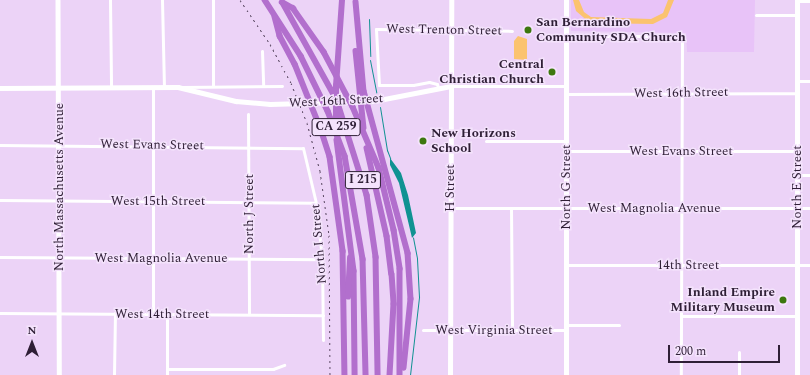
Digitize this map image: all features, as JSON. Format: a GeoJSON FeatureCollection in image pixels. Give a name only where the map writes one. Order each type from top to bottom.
{"type":"FeatureCollection","features":[{"type":"Feature","properties":{"kind":"highway","name":"I 215"},"geometry":{"type":"LineString","coordinates":[[265,0],[301,56],[328,111],[345,156],[364,259],[366,375]]}},
{"type":"Feature","properties":{"kind":"highway","name":"CA 259"},"geometry":{"type":"LineString","coordinates":[[342,0],[338,41],[336,126],[351,243]]}},
{"type":"Feature","properties":{"kind":"highway","name":"I 215"},"geometry":{"type":"LineString","coordinates":[[282,1],[337,100],[367,195],[376,257],[378,375]]}},
{"type":"Feature","properties":{"kind":"highway"},"geometry":{"type":"LineString","coordinates":[[282,1],[293,8],[324,52],[343,86],[379,168],[394,230],[400,269],[400,374]]}},
{"type":"Feature","properties":{"kind":"highway"},"geometry":{"type":"LineString","coordinates":[[356,1],[364,91],[408,253],[411,306],[404,370],[400,374]]}},
{"type":"Feature","properties":{"kind":"highway"},"geometry":{"type":"LineString","coordinates":[[356,1],[356,49],[359,98],[378,192],[392,274],[394,304],[390,375]]}},
{"type":"Feature","properties":{"kind":"highway"},"geometry":{"type":"LineString","coordinates":[[274,13],[280,36],[307,93],[330,157],[342,234],[345,375]]}},
{"type":"Feature","properties":{"kind":"highway"},"geometry":{"type":"LineString","coordinates":[[345,328],[351,243]]}},
{"type":"Feature","properties":{"kind":"highway"},"geometry":{"type":"LineString","coordinates":[[351,243],[356,305],[355,375]]}},
{"type":"Feature","properties":{"kind":"street","name":"North Massachusetts Avenue"},"geometry":{"type":"LineString","coordinates":[[58,0],[59,375]]}},
{"type":"Feature","properties":{"kind":"street"},"geometry":{"type":"LineString","coordinates":[[110,0],[111,88]]}},
{"type":"Feature","properties":{"kind":"street"},"geometry":{"type":"LineString","coordinates":[[162,0],[164,87]]}},
{"type":"Feature","properties":{"kind":"street"},"geometry":{"type":"LineString","coordinates":[[213,0],[213,85]]}},
{"type":"Feature","properties":{"kind":"street","name":"H Street"},"geometry":{"type":"LineString","coordinates":[[450,375],[451,0]]}},
{"type":"Feature","properties":{"kind":"street","name":"North G Street"},"geometry":{"type":"LineString","coordinates":[[566,0],[566,375]]}},
{"type":"Feature","properties":{"kind":"street"},"geometry":{"type":"LineString","coordinates":[[797,1],[810,1]]}},
{"type":"Feature","properties":{"kind":"street","name":"North E Street"},"geometry":{"type":"LineString","coordinates":[[796,375],[797,1]]}},
{"type":"Feature","properties":{"kind":"street"},"geometry":{"type":"LineString","coordinates":[[756,15],[797,15]]}},
{"type":"Feature","properties":{"kind":"street","name":"West Trenton Street"},"geometry":{"type":"LineString","coordinates":[[438,87],[437,84],[429,82],[413,85],[379,85],[376,29],[512,31]]}},
{"type":"Feature","properties":{"kind":"street"},"geometry":{"type":"LineString","coordinates":[[566,36],[682,36],[681,375]]}},
{"type":"Feature","properties":{"kind":"street"},"geometry":{"type":"LineString","coordinates":[[262,51],[263,86]]}},
{"type":"Feature","properties":{"kind":"street"},"geometry":{"type":"LineString","coordinates":[[797,81],[810,81]]}},
{"type":"Feature","properties":{"kind":"street","name":"West 16th Street"},"geometry":{"type":"LineString","coordinates":[[0,88],[111,88],[213,85],[282,86]]}},
{"type":"Feature","properties":{"kind":"street","name":"West 16th Street"},"geometry":{"type":"LineString","coordinates":[[178,87],[236,101],[270,104],[365,101],[438,87],[451,86],[566,86]]}},
{"type":"Feature","properties":{"kind":"street"},"geometry":{"type":"LineString","coordinates":[[153,87],[153,313]]}},
{"type":"Feature","properties":{"kind":"street","name":"West 16th Street"},"geometry":{"type":"LineString","coordinates":[[566,94],[797,93]]}},
{"type":"Feature","properties":{"kind":"street","name":"North J Street"},"geometry":{"type":"LineString","coordinates":[[248,114],[249,314]]}},
{"type":"Feature","properties":{"kind":"street"},"geometry":{"type":"LineString","coordinates":[[486,141],[566,141]]}},
{"type":"Feature","properties":{"kind":"street","name":"West Evans Street"},"geometry":{"type":"LineString","coordinates":[[0,144],[248,146],[303,148]]}},
{"type":"Feature","properties":{"kind":"street","name":"North I Street"},"geometry":{"type":"LineString","coordinates":[[303,148],[316,203],[322,259],[324,340]]}},
{"type":"Feature","properties":{"kind":"street","name":"West Evans Street"},"geometry":{"type":"LineString","coordinates":[[566,151],[797,151]]}},
{"type":"Feature","properties":{"kind":"street"},"geometry":{"type":"LineString","coordinates":[[797,176],[810,175]]}},
{"type":"Feature","properties":{"kind":"street","name":"West 15th Street"},"geometry":{"type":"LineString","coordinates":[[0,200],[316,203]]}},
{"type":"Feature","properties":{"kind":"street","name":"West Magnolia Avenue"},"geometry":{"type":"LineString","coordinates":[[450,208],[810,208]]}},
{"type":"Feature","properties":{"kind":"street"},"geometry":{"type":"LineString","coordinates":[[511,208],[512,330]]}},
{"type":"Feature","properties":{"kind":"street","name":"West Magnolia Avenue"},"geometry":{"type":"LineString","coordinates":[[0,257],[322,259]]}},
{"type":"Feature","properties":{"kind":"street","name":"14th Street"},"geometry":{"type":"LineString","coordinates":[[566,265],[810,265]]}},
{"type":"Feature","properties":{"kind":"street","name":"West 14th Street"},"geometry":{"type":"LineString","coordinates":[[0,313],[323,315]]}},
{"type":"Feature","properties":{"kind":"street"},"geometry":{"type":"LineString","coordinates":[[114,375],[115,313]]}},
{"type":"Feature","properties":{"kind":"street"},"geometry":{"type":"LineString","coordinates":[[167,314],[167,375]]}},
{"type":"Feature","properties":{"kind":"street"},"geometry":{"type":"LineString","coordinates":[[681,316],[797,316]]}},
{"type":"Feature","properties":{"kind":"street","name":"West Virginia Street"},"geometry":{"type":"LineString","coordinates":[[423,330],[512,330],[619,325]]}},
{"type":"Feature","properties":{"kind":"street"},"geometry":{"type":"LineString","coordinates":[[738,352],[739,375]]}},
{"type":"Feature","properties":{"kind":"street"},"geometry":{"type":"LineString","coordinates":[[167,369],[273,369],[284,365]]}},
{"type":"Feature","properties":{"kind":"shaded area"},"geometry":{"type":"Polygon","coordinates":[[[571,0],[755,0],[754,52],[687,52],[686,33],[571,31],[571,0]]]}},
{"type":"Feature","properties":{"kind":"shaded area"},"geometry":{"type":"Polygon","coordinates":[[[573,0],[579,0],[584,12],[591,17],[651,19],[663,13],[668,0],[674,0],[667,17],[653,24],[590,23],[576,11],[573,0]]]}},
{"type":"Feature","properties":{"kind":"shaded area"},"geometry":{"type":"Polygon","coordinates":[[[518,36],[527,39],[527,60],[514,59],[514,41],[518,36]]]}},
{"type":"Feature","properties":{"kind":"shaded area"},"geometry":{"type":"Polygon","coordinates":[[[390,158],[401,173],[408,195],[416,233],[412,238],[399,183],[390,165],[390,158]]]}},
{"type":"Feature","properties":{"kind":"waterway"},"geometry":{"type":"LineString","coordinates":[[369,19],[370,56]]}},
{"type":"Feature","properties":{"kind":"waterway"},"geometry":{"type":"LineString","coordinates":[[370,60],[376,92]]}},
{"type":"Feature","properties":{"kind":"waterway"},"geometry":{"type":"LineString","coordinates":[[380,107],[387,150],[390,158]]}},
{"type":"Feature","properties":{"kind":"waterway"},"geometry":{"type":"LineString","coordinates":[[410,375],[419,297],[417,258],[413,237]]}},
{"type":"Feature","properties":{"kind":"railway"},"geometry":{"type":"LineString","coordinates":[[240,0],[270,44],[291,83],[307,123],[320,171],[329,235],[330,375]]}},
{"type":"Feature","properties":{"kind":"place","name":"San Bernardino Community SDA Church"},"geometry":{"type":"Point","coordinates":[528,30]}},
{"type":"Feature","properties":{"kind":"place","name":"Central Christian Church"},"geometry":{"type":"Point","coordinates":[552,72]}},
{"type":"Feature","properties":{"kind":"place","name":"New Horizons School"},"geometry":{"type":"Point","coordinates":[423,141]}},
{"type":"Feature","properties":{"kind":"place","name":"Inland Empire Military Museum"},"geometry":{"type":"Point","coordinates":[783,300]}}]}
